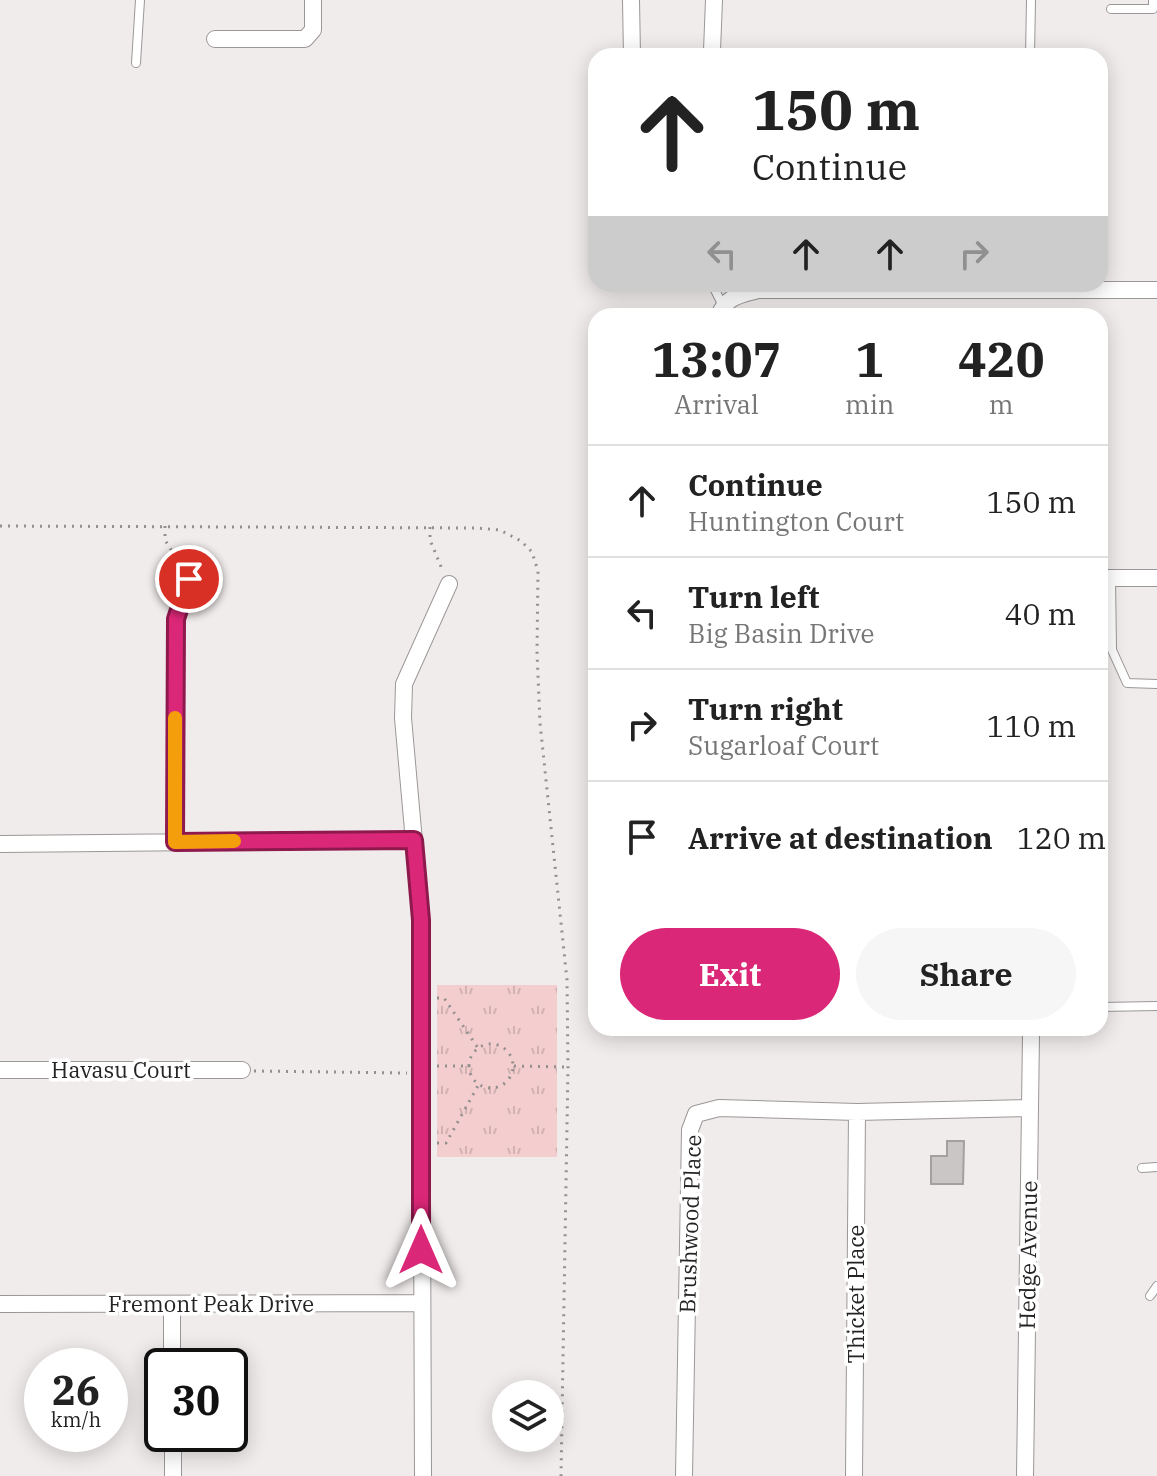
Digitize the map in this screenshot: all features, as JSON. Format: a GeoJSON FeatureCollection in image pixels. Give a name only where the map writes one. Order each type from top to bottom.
{"type":"FeatureCollection","features":[{"type":"Feature","properties":{"kind":"street"},"geometry":{"type":"LineString","coordinates":[[215,39],[305,39],[313,30],[313,0]]}},
{"type":"Feature","properties":{"kind":"street"},"geometry":{"type":"LineString","coordinates":[[631,0],[632,48]]}},
{"type":"Feature","properties":{"kind":"street"},"geometry":{"type":"LineString","coordinates":[[712,48],[714,0]]}},
{"type":"Feature","properties":{"kind":"street"},"geometry":{"type":"LineString","coordinates":[[1108,289],[1157,290]]}},
{"type":"Feature","properties":{"kind":"street"},"geometry":{"type":"LineString","coordinates":[[723,308],[732,297],[751,292]]}},
{"type":"Feature","properties":{"kind":"street"},"geometry":{"type":"LineString","coordinates":[[1108,578],[1157,578]]}},
{"type":"Feature","properties":{"kind":"street"},"geometry":{"type":"LineString","coordinates":[[175,842],[176,619],[189,579]]}},
{"type":"Feature","properties":{"kind":"street"},"geometry":{"type":"LineString","coordinates":[[423,1476],[421,920],[403,718],[404,684],[449,584]]}},
{"type":"Feature","properties":{"kind":"street"},"geometry":{"type":"LineString","coordinates":[[0,844],[414,840]]}},
{"type":"Feature","properties":{"kind":"street","name":"Hedge Avenue"},"geometry":{"type":"LineString","coordinates":[[1025,1476],[1031,1036]]}},
{"type":"Feature","properties":{"kind":"street","name":"Havasu Court"},"geometry":{"type":"LineString","coordinates":[[0,1070],[242,1070]]}},
{"type":"Feature","properties":{"kind":"street","name":"Brushwood Place"},"geometry":{"type":"LineString","coordinates":[[684,1476],[690,1130],[696,1114],[719,1108],[857,1112],[1030,1108]]}},
{"type":"Feature","properties":{"kind":"street","name":"Thicket Place"},"geometry":{"type":"LineString","coordinates":[[854,1476],[857,1112]]}},
{"type":"Feature","properties":{"kind":"street","name":"Fremont Peak Drive"},"geometry":{"type":"LineString","coordinates":[[0,1304],[421,1303]]}},
{"type":"Feature","properties":{"kind":"street"},"geometry":{"type":"LineString","coordinates":[[172,1304],[172,1348]]}},
{"type":"Feature","properties":{"kind":"street"},"geometry":{"type":"LineString","coordinates":[[173,1452],[173,1476]]}},
{"type":"Feature","properties":{"kind":"lane"},"geometry":{"type":"LineString","coordinates":[[136,63],[140,0]]}},
{"type":"Feature","properties":{"kind":"lane"},"geometry":{"type":"LineString","coordinates":[[1030,48],[1031,0]]}},
{"type":"Feature","properties":{"kind":"lane"},"geometry":{"type":"LineString","coordinates":[[1111,9],[1153,9],[1153,0]]}},
{"type":"Feature","properties":{"kind":"lane"},"geometry":{"type":"LineString","coordinates":[[1108,602],[1112,650],[1127,683],[1157,684]]}},
{"type":"Feature","properties":{"kind":"lane"},"geometry":{"type":"LineString","coordinates":[[1108,1007],[1157,1006]]}},
{"type":"Feature","properties":{"kind":"lane"},"geometry":{"type":"LineString","coordinates":[[1142,1168],[1157,1167]]}},
{"type":"Feature","properties":{"kind":"lane"},"geometry":{"type":"LineString","coordinates":[[1150,1296],[1157,1286]]}},
{"type":"Feature","properties":{"kind":"path"},"geometry":{"type":"LineString","coordinates":[[0,526],[430,527],[500,530],[521,541],[532,552],[538,571],[540,723],[567,980],[561,1476]]}},
{"type":"Feature","properties":{"kind":"path"},"geometry":{"type":"LineString","coordinates":[[165,526],[165,540],[189,579]]}},
{"type":"Feature","properties":{"kind":"path"},"geometry":{"type":"LineString","coordinates":[[430,527],[430,540],[449,584]]}},
{"type":"Feature","properties":{"kind":"path"},"geometry":{"type":"LineString","coordinates":[[421,998],[444,998],[478,1048]]}},
{"type":"Feature","properties":{"kind":"path"},"geometry":{"type":"LineString","coordinates":[[491,1043],[500,1045],[513,1058],[512,1075],[500,1087],[492,1089],[479,1084],[471,1075],[470,1058],[478,1048],[491,1043]]}},
{"type":"Feature","properties":{"kind":"path"},"geometry":{"type":"LineString","coordinates":[[242,1070],[269,1073],[407,1073],[421,1066],[469,1066]]}},
{"type":"Feature","properties":{"kind":"path"},"geometry":{"type":"LineString","coordinates":[[514,1066],[568,1067]]}},
{"type":"Feature","properties":{"kind":"path"},"geometry":{"type":"LineString","coordinates":[[421,1143],[446,1143],[479,1084]]}},
{"type":"Feature","properties":{"kind":"green space"},"geometry":{"type":"Polygon","coordinates":[[[437,985],[557,985],[557,1157],[437,1157],[437,985]]]}},
{"type":"Feature","properties":{"kind":"building"},"geometry":{"type":"Polygon","coordinates":[[[947,1141],[964,1141],[963,1184],[931,1184],[931,1156],[947,1156],[947,1141]]]}},
{"type":"Feature","properties":{"kind":"slow traffic"},"geometry":{"type":"LineString","coordinates":[[175,718],[175,842],[234,841]]}},
{"type":"Feature","properties":{"kind":"route"},"geometry":{"type":"LineString","coordinates":[[189,579],[176,619],[175,842],[414,840],[421,920],[421,1250]]}}]}
